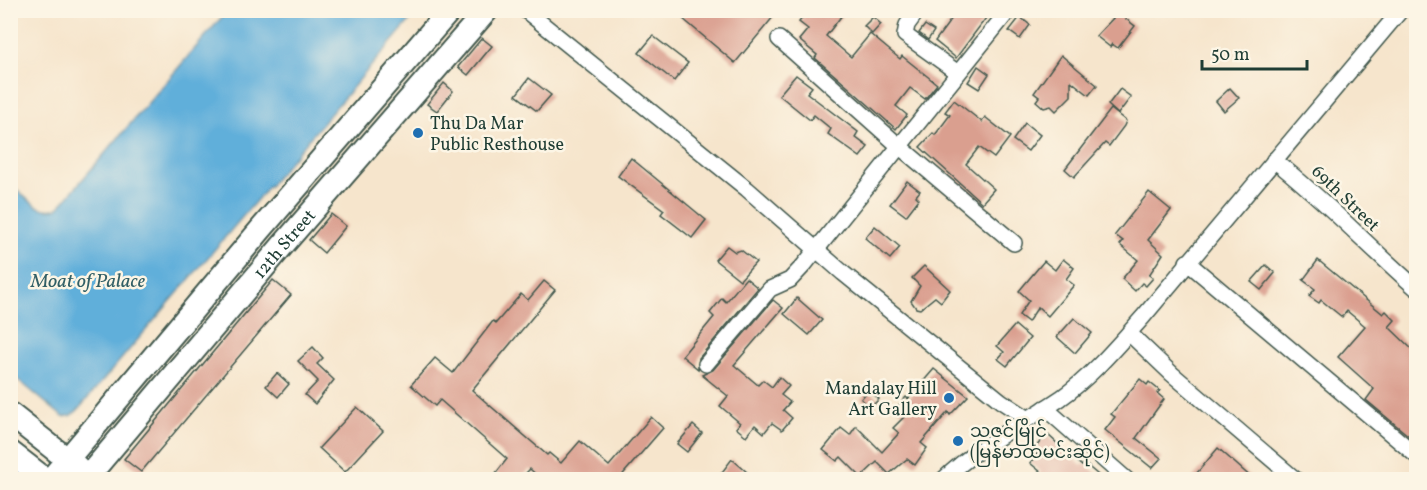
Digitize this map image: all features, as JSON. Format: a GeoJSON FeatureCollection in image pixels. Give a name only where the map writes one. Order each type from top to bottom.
{"type":"FeatureCollection","features":[{"type":"Feature","properties":{"kind":"main road","name":"12th Street"},"geometry":{"type":"LineString","coordinates":[[48,480],[450,10]]}},
{"type":"Feature","properties":{"kind":"main road","name":"12th Street"},"geometry":{"type":"LineString","coordinates":[[87,477],[290,237],[487,10]]}},
{"type":"Feature","properties":{"kind":"main road"},"geometry":{"type":"LineString","coordinates":[[10,414],[87,477]]}},
{"type":"Feature","properties":{"kind":"main road"},"geometry":{"type":"LineString","coordinates":[[10,452],[48,480]]}},
{"type":"Feature","properties":{"kind":"street"},"geometry":{"type":"LineString","coordinates":[[525,10],[747,189],[968,374],[1027,418]]}},
{"type":"Feature","properties":{"kind":"street"},"geometry":{"type":"LineString","coordinates":[[918,10],[904,31],[905,35],[958,73]]}},
{"type":"Feature","properties":{"kind":"street"},"geometry":{"type":"LineString","coordinates":[[706,364],[770,289],[790,280],[817,249],[1009,10]]}},
{"type":"Feature","properties":{"kind":"street"},"geometry":{"type":"LineString","coordinates":[[943,480],[983,447],[1077,385],[1129,333],[1401,10]]}},
{"type":"Feature","properties":{"kind":"street"},"geometry":{"type":"LineString","coordinates":[[779,39],[899,146],[1014,243]]}},
{"type":"Feature","properties":{"kind":"street","name":"69th Street"},"geometry":{"type":"LineString","coordinates":[[1274,160],[1324,200],[1374,252],[1416,288]]}},
{"type":"Feature","properties":{"kind":"street"},"geometry":{"type":"LineString","coordinates":[[1187,262],[1416,455]]}},
{"type":"Feature","properties":{"kind":"street"},"geometry":{"type":"LineString","coordinates":[[1129,333],[1172,374],[1296,480]]}},
{"type":"Feature","properties":{"kind":"street"},"geometry":{"type":"LineString","coordinates":[[1045,408],[1127,480]]}},
{"type":"Feature","properties":{"kind":"water","name":"Moat of Palace"},"geometry":{"type":"Polygon","coordinates":[[[227,11],[418,11],[77,411],[70,416],[63,417],[11,374],[11,184],[38,207],[58,208],[227,11]]]}},
{"type":"Feature","properties":{"kind":"building"},"geometry":{"type":"Polygon","coordinates":[[[689,10],[779,10],[735,63],[682,18],[689,10]]]}},
{"type":"Feature","properties":{"kind":"building"},"geometry":{"type":"Polygon","coordinates":[[[808,10],[846,10],[826,36],[851,57],[870,34],[900,59],[902,56],[937,84],[925,99],[910,88],[896,106],[907,115],[896,129],[815,58],[817,55],[799,40],[808,29],[799,22],[808,10]]]}},
{"type":"Feature","properties":{"kind":"building"},"geometry":{"type":"Polygon","coordinates":[[[958,10],[992,10],[956,58],[935,41],[958,10]]]}},
{"type":"Feature","properties":{"kind":"building"},"geometry":{"type":"Polygon","coordinates":[[[1118,13],[1135,26],[1118,48],[1112,44],[1110,47],[1096,36],[1118,13]]]}},
{"type":"Feature","properties":{"kind":"building"},"geometry":{"type":"Polygon","coordinates":[[[873,17],[881,24],[872,34],[864,26],[873,17]]]}},
{"type":"Feature","properties":{"kind":"building"},"geometry":{"type":"Polygon","coordinates":[[[1020,17],[1030,25],[1020,39],[1009,31],[1020,17]]]}},
{"type":"Feature","properties":{"kind":"building"},"geometry":{"type":"Polygon","coordinates":[[[925,25],[934,31],[928,40],[919,33],[925,25]]]}},
{"type":"Feature","properties":{"kind":"building"},"geometry":{"type":"Polygon","coordinates":[[[653,36],[688,63],[674,81],[639,53],[653,36]]]}},
{"type":"Feature","properties":{"kind":"building"},"geometry":{"type":"Polygon","coordinates":[[[482,38],[492,46],[468,75],[458,67],[482,38]]]}},
{"type":"Feature","properties":{"kind":"building"},"geometry":{"type":"Polygon","coordinates":[[[1061,55],[1097,85],[1089,95],[1071,81],[1071,96],[1056,111],[1051,106],[1044,108],[1036,101],[1039,97],[1034,93],[1061,55]]]}},
{"type":"Feature","properties":{"kind":"building"},"geometry":{"type":"Polygon","coordinates":[[[978,66],[989,74],[979,89],[968,82],[978,66]]]}},
{"type":"Feature","properties":{"kind":"building"},"geometry":{"type":"Polygon","coordinates":[[[796,75],[812,87],[807,93],[858,132],[855,137],[868,147],[860,157],[828,134],[831,129],[814,115],[810,120],[779,95],[796,75]]]}},
{"type":"Feature","properties":{"kind":"building"},"geometry":{"type":"Polygon","coordinates":[[[529,78],[551,95],[537,111],[516,95],[529,78]]]}},
{"type":"Feature","properties":{"kind":"building"},"geometry":{"type":"Polygon","coordinates":[[[444,83],[453,91],[437,111],[427,104],[444,83]]]}},
{"type":"Feature","properties":{"kind":"building"},"geometry":{"type":"Polygon","coordinates":[[[1230,88],[1239,98],[1224,111],[1216,101],[1230,88]]]}},
{"type":"Feature","properties":{"kind":"building"},"geometry":{"type":"Polygon","coordinates":[[[1120,89],[1131,97],[1118,114],[1108,105],[1120,89]]]}},
{"type":"Feature","properties":{"kind":"building"},"geometry":{"type":"Polygon","coordinates":[[[954,100],[982,122],[985,117],[1010,137],[994,158],[979,147],[966,164],[994,189],[982,203],[920,147],[933,133],[935,135],[950,115],[945,112],[954,100]]]}},
{"type":"Feature","properties":{"kind":"building"},"geometry":{"type":"Polygon","coordinates":[[[1111,109],[1126,121],[1124,126],[1109,146],[1105,143],[1074,177],[1065,169],[1111,109]]]}},
{"type":"Feature","properties":{"kind":"building"},"geometry":{"type":"Polygon","coordinates":[[[1025,123],[1040,135],[1028,151],[1013,140],[1025,123]]]}},
{"type":"Feature","properties":{"kind":"building"},"geometry":{"type":"Polygon","coordinates":[[[631,158],[706,220],[692,238],[661,214],[664,210],[618,176],[631,158]]]}},
{"type":"Feature","properties":{"kind":"building"},"geometry":{"type":"Polygon","coordinates":[[[907,181],[920,191],[916,196],[919,199],[906,216],[890,204],[907,181]]]}},
{"type":"Feature","properties":{"kind":"building"},"geometry":{"type":"Polygon","coordinates":[[[1149,192],[1171,210],[1148,240],[1163,254],[1149,275],[1153,278],[1146,286],[1142,283],[1135,291],[1122,279],[1138,260],[1120,245],[1123,241],[1115,235],[1149,192]]]}},
{"type":"Feature","properties":{"kind":"building"},"geometry":{"type":"Polygon","coordinates":[[[331,214],[346,226],[324,253],[309,240],[331,214]]]}},
{"type":"Feature","properties":{"kind":"building"},"geometry":{"type":"Polygon","coordinates":[[[875,226],[900,247],[890,259],[865,238],[875,226]]]}},
{"type":"Feature","properties":{"kind":"building"},"geometry":{"type":"Polygon","coordinates":[[[727,246],[735,252],[741,250],[756,262],[740,280],[715,260],[727,246]]]}},
{"type":"Feature","properties":{"kind":"building"},"geometry":{"type":"Polygon","coordinates":[[[1063,259],[1074,268],[1066,279],[1074,285],[1048,316],[1038,307],[1028,322],[1019,315],[1029,300],[1019,291],[1044,261],[1055,270],[1063,259]]]}},
{"type":"Feature","properties":{"kind":"building"},"geometry":{"type":"Polygon","coordinates":[[[1318,260],[1383,314],[1386,311],[1395,320],[1389,327],[1416,353],[1416,427],[1409,436],[1366,400],[1374,389],[1338,357],[1365,326],[1347,311],[1342,317],[1321,300],[1319,303],[1309,296],[1315,289],[1303,280],[1318,260]]]}},
{"type":"Feature","properties":{"kind":"building"},"geometry":{"type":"Polygon","coordinates":[[[1266,265],[1275,273],[1261,290],[1251,282],[1266,265]]]}},
{"type":"Feature","properties":{"kind":"building"},"geometry":{"type":"Polygon","coordinates":[[[924,266],[950,290],[941,302],[935,297],[920,309],[916,308],[911,301],[920,286],[912,278],[924,266]]]}},
{"type":"Feature","properties":{"kind":"building"},"geometry":{"type":"Polygon","coordinates":[[[746,278],[758,288],[699,358],[698,369],[682,356],[714,317],[710,313],[722,298],[726,302],[746,278]]]}},
{"type":"Feature","properties":{"kind":"building"},"geometry":{"type":"Polygon","coordinates":[[[273,280],[291,295],[141,472],[124,459],[273,280]]]}},
{"type":"Feature","properties":{"kind":"building"},"geometry":{"type":"Polygon","coordinates":[[[544,281],[555,290],[472,390],[547,455],[549,453],[561,463],[580,441],[609,466],[651,417],[663,428],[618,480],[542,480],[530,469],[519,480],[504,480],[496,473],[507,459],[440,400],[435,406],[411,385],[435,358],[453,373],[493,321],[496,323],[521,294],[528,300],[544,281]]]}},
{"type":"Feature","properties":{"kind":"building"},"geometry":{"type":"Polygon","coordinates":[[[797,298],[822,320],[809,335],[784,314],[797,298]]]}},
{"type":"Feature","properties":{"kind":"building"},"geometry":{"type":"Polygon","coordinates":[[[773,300],[783,308],[734,365],[758,385],[763,380],[772,387],[779,377],[789,386],[781,395],[790,402],[783,410],[792,418],[782,430],[772,423],[764,433],[755,425],[746,436],[736,428],[740,423],[720,406],[728,396],[702,375],[713,370],[773,300]]]}},
{"type":"Feature","properties":{"kind":"building"},"geometry":{"type":"Polygon","coordinates":[[[1074,318],[1092,333],[1075,353],[1057,337],[1074,318]]]}},
{"type":"Feature","properties":{"kind":"building"},"geometry":{"type":"Polygon","coordinates":[[[1015,325],[1030,338],[1007,366],[998,359],[1004,352],[997,346],[1015,325]]]}},
{"type":"Feature","properties":{"kind":"building"},"geometry":{"type":"Polygon","coordinates":[[[313,347],[323,358],[317,364],[334,380],[315,404],[305,395],[318,381],[298,361],[313,347]]]}},
{"type":"Feature","properties":{"kind":"building"},"geometry":{"type":"Polygon","coordinates":[[[934,369],[968,396],[950,415],[948,412],[921,443],[927,448],[915,465],[907,459],[889,474],[877,462],[861,477],[841,457],[837,461],[823,450],[841,428],[850,435],[856,426],[882,452],[899,433],[893,428],[906,415],[897,407],[906,397],[908,399],[934,369]]]}},
{"type":"Feature","properties":{"kind":"building"},"geometry":{"type":"Polygon","coordinates":[[[277,373],[289,384],[278,397],[266,386],[277,373]]]}},
{"type":"Feature","properties":{"kind":"building"},"geometry":{"type":"Polygon","coordinates":[[[1140,379],[1147,385],[1149,382],[1160,391],[1157,393],[1164,399],[1136,438],[1161,458],[1152,468],[1105,430],[1115,417],[1111,414],[1140,379]]]}},
{"type":"Feature","properties":{"kind":"building"},"geometry":{"type":"Polygon","coordinates":[[[868,390],[879,399],[871,407],[861,399],[868,390]]]}},
{"type":"Feature","properties":{"kind":"building"},"geometry":{"type":"Polygon","coordinates":[[[357,407],[383,431],[345,472],[319,448],[357,407]]]}},
{"type":"Feature","properties":{"kind":"building"},"geometry":{"type":"Polygon","coordinates":[[[693,425],[702,433],[687,452],[677,444],[693,425]]]}},
{"type":"Feature","properties":{"kind":"building"},"geometry":{"type":"Polygon","coordinates":[[[1047,434],[1082,466],[1084,463],[1104,480],[1034,480],[1041,472],[1030,463],[1038,453],[1034,449],[1047,434]]]}},
{"type":"Feature","properties":{"kind":"building"},"geometry":{"type":"Polygon","coordinates":[[[1218,448],[1254,480],[1191,480],[1218,448]]]}},
{"type":"Feature","properties":{"kind":"building"},"geometry":{"type":"Polygon","coordinates":[[[732,459],[756,480],[716,480],[732,459]]]}},
{"type":"Feature","properties":{"kind":"place","name":"Thu Da Mar Public Resthouse"},"geometry":{"type":"Point","coordinates":[418,133]}},
{"type":"Feature","properties":{"kind":"place","name":"Mandalay Hill Art Gallery"},"geometry":{"type":"Point","coordinates":[949,398]}},
{"type":"Feature","properties":{"kind":"place","name":"သဇင်မြိုင် (မြန်မာထမင်းဆိုင်)"},"geometry":{"type":"Point","coordinates":[958,441]}}]}
